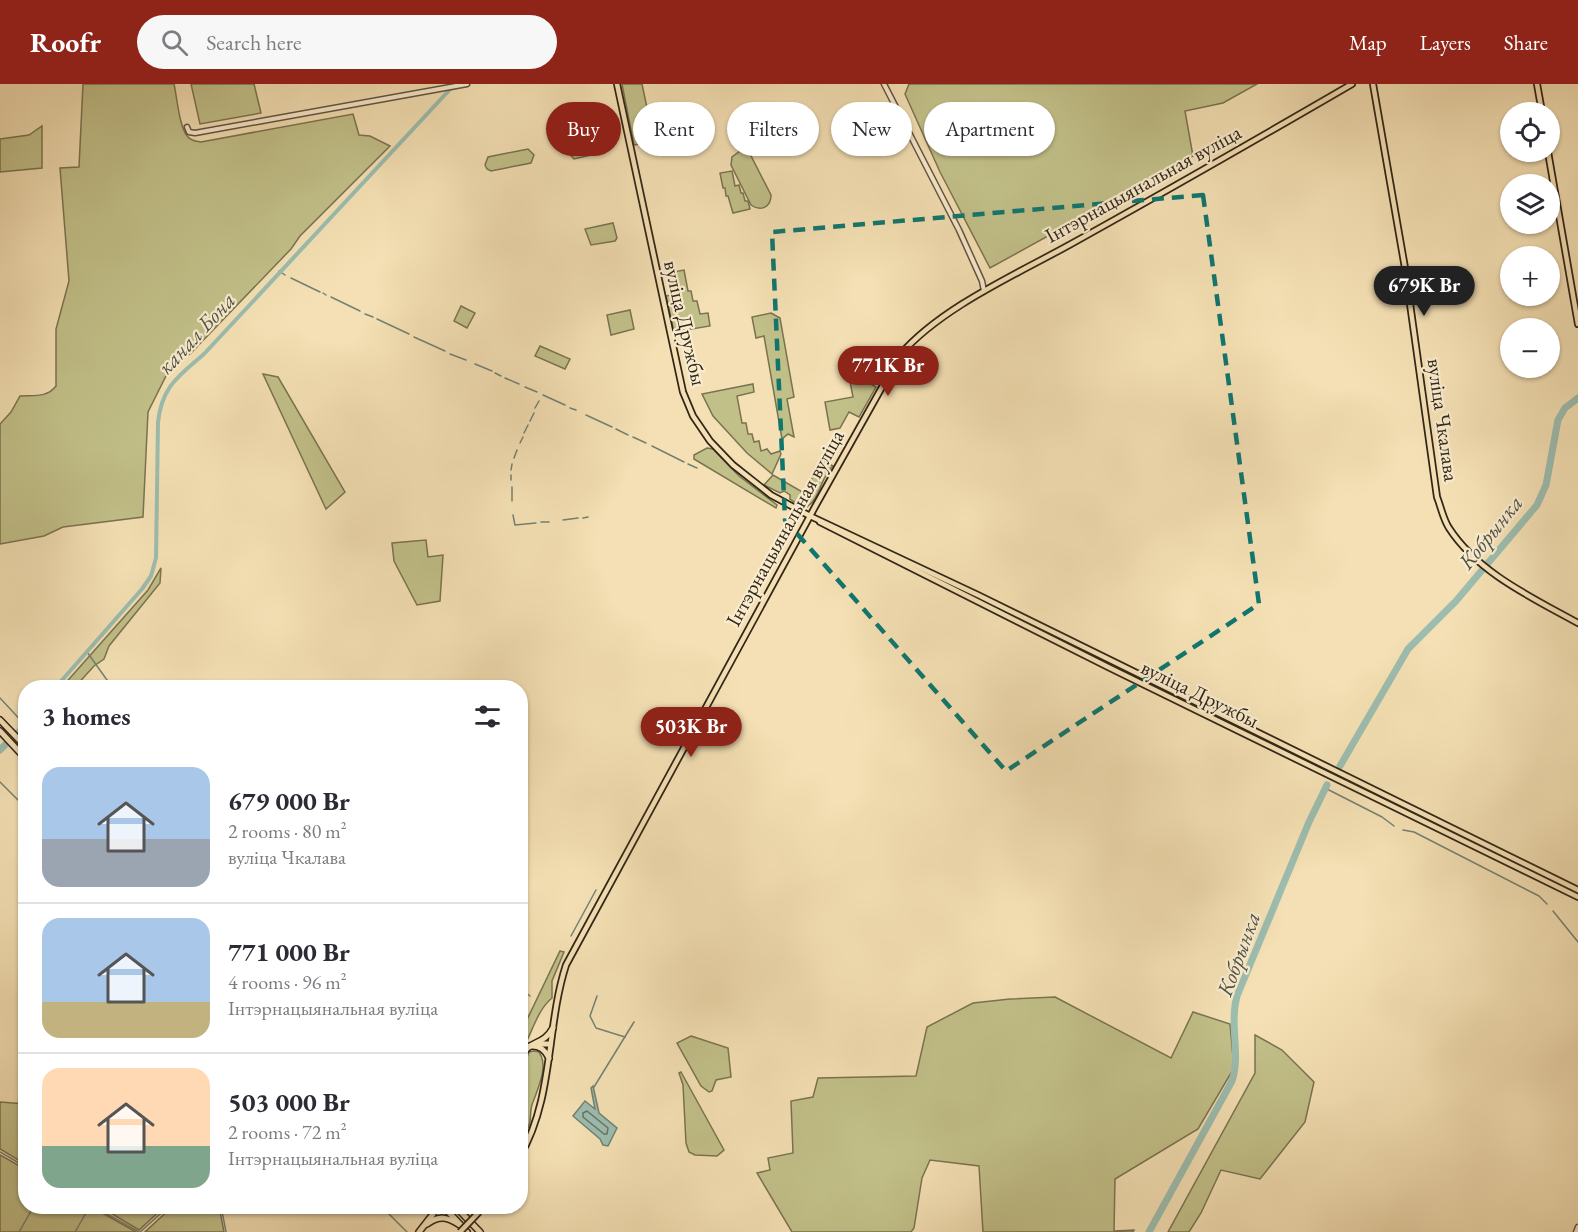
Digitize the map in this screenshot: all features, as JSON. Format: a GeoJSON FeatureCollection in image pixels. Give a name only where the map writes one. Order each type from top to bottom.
{"type":"FeatureCollection","features":[{"type":"Feature","properties":{"kind":"highway"},"geometry":{"type":"LineString","coordinates":[[0,720],[18,739]]}},
{"type":"Feature","properties":{"kind":"highway"},"geometry":{"type":"LineString","coordinates":[[0,731],[18,750]]}},
{"type":"Feature","properties":{"kind":"highway"},"geometry":{"type":"LineString","coordinates":[[529,1046],[548,1037],[553,1028]]}},
{"type":"Feature","properties":{"kind":"highway"},"geometry":{"type":"LineString","coordinates":[[529,1046],[550,1044]]}},
{"type":"Feature","properties":{"kind":"highway"},"geometry":{"type":"LineString","coordinates":[[529,1046],[536,1045],[546,1051],[549,1058]]}},
{"type":"Feature","properties":{"kind":"highway"},"geometry":{"type":"LineString","coordinates":[[427,1224],[433,1214]]}},
{"type":"Feature","properties":{"kind":"highway"},"geometry":{"type":"LineString","coordinates":[[450,1214],[467,1232]]}},
{"type":"Feature","properties":{"kind":"highway"},"geometry":{"type":"LineString","coordinates":[[463,1214],[480,1232]]}},
{"type":"Feature","properties":{"kind":"highway"},"geometry":{"type":"LineString","coordinates":[[419,1232],[434,1219],[444,1217],[460,1225]]}},
{"type":"Feature","properties":{"kind":"main road","name":"вуліца Дружбы"},"geometry":{"type":"LineString","coordinates":[[617,84],[674,359],[683,392],[693,416],[710,441],[748,478],[771,495],[810,516],[985,598],[1578,892]]}},
{"type":"Feature","properties":{"kind":"main road","name":"Інтэрнацыянальная вуліца"},"geometry":{"type":"LineString","coordinates":[[528,1142],[538,1112],[558,995],[566,965],[900,355],[938,320],[984,292],[1352,84]]}},
{"type":"Feature","properties":{"kind":"main road","name":"вуліца Чкалава"},"geometry":{"type":"LineString","coordinates":[[1373,84],[1405,268],[1437,497],[1448,527],[1483,564],[1517,588],[1578,623]]}},
{"type":"Feature","properties":{"kind":"main road"},"geometry":{"type":"LineString","coordinates":[[1537,84],[1540,102]]}},
{"type":"Feature","properties":{"kind":"main road"},"geometry":{"type":"LineString","coordinates":[[1550,162],[1578,324]]}},
{"type":"Feature","properties":{"kind":"main road","name":"вуліца Дружбы"},"geometry":{"type":"LineString","coordinates":[[810,516],[829,528],[948,588],[1578,897]]}},
{"type":"Feature","properties":{"kind":"main road"},"geometry":{"type":"LineString","coordinates":[[948,588],[979,600],[985,598]]}},
{"type":"Feature","properties":{"kind":"main road"},"geometry":{"type":"LineString","coordinates":[[981,604],[990,603],[1021,616]]}},
{"type":"Feature","properties":{"kind":"main road"},"geometry":{"type":"LineString","coordinates":[[1069,647],[1102,661],[1107,659]]}},
{"type":"Feature","properties":{"kind":"main road"},"geometry":{"type":"LineString","coordinates":[[1104,665],[1109,663],[1142,676]]}},
{"type":"Feature","properties":{"kind":"main road"},"geometry":{"type":"LineString","coordinates":[[1142,683],[1175,697],[1181,695]]}},
{"type":"Feature","properties":{"kind":"main road"},"geometry":{"type":"LineString","coordinates":[[1177,701],[1183,699],[1217,713]]}},
{"type":"Feature","properties":{"kind":"main road"},"geometry":{"type":"LineString","coordinates":[[1264,744],[1299,759],[1304,757]]}},
{"type":"Feature","properties":{"kind":"main road"},"geometry":{"type":"LineString","coordinates":[[1301,763],[1308,761],[1337,773]]}},
{"type":"Feature","properties":{"kind":"main road"},"geometry":{"type":"LineString","coordinates":[[1404,813],[1411,811],[1440,824]]}},
{"type":"Feature","properties":{"kind":"main road"},"geometry":{"type":"LineString","coordinates":[[1522,870],[1553,883],[1561,882]]}},
{"type":"Feature","properties":{"kind":"main road"},"geometry":{"type":"LineString","coordinates":[[1558,888],[1563,886],[1578,892]]}},
{"type":"Feature","properties":{"kind":"main road"},"geometry":{"type":"LineString","coordinates":[[460,1232],[477,1214]]}},
{"type":"Feature","properties":{"kind":"street"},"geometry":{"type":"LineString","coordinates":[[187,127],[189,132],[195,133],[465,84]]}},
{"type":"Feature","properties":{"kind":"street"},"geometry":{"type":"LineString","coordinates":[[885,84],[959,230],[982,281],[984,292]]}},
{"type":"Feature","properties":{"kind":"street"},"geometry":{"type":"LineString","coordinates":[[1576,1232],[1578,1227]]}},
{"type":"Feature","properties":{"kind":"highlighted area"},"geometry":{"type":"Polygon","coordinates":[[[1203,195],[1259,604],[1006,771],[785,520],[772,232],[1203,195]]]}},
{"type":"Feature","properties":{"kind":"shaded area"},"geometry":{"type":"Polygon","coordinates":[[[83,84],[174,84],[182,126],[188,137],[196,141],[201,142],[353,114],[359,135],[370,136],[390,146],[300,236],[291,249],[191,353],[169,370],[148,412],[143,517],[63,527],[44,536],[0,544],[0,424],[11,412],[20,396],[44,394],[56,386],[56,329],[69,281],[60,168],[79,167],[83,84]]]}},
{"type":"Feature","properties":{"kind":"shaded area"},"geometry":{"type":"Polygon","coordinates":[[[191,84],[254,84],[261,113],[200,124],[191,84]]]}},
{"type":"Feature","properties":{"kind":"shaded area"},"geometry":{"type":"Polygon","coordinates":[[[622,84],[642,84],[646,102],[633,102],[633,140],[622,84]]]}},
{"type":"Feature","properties":{"kind":"shaded area"},"geometry":{"type":"Polygon","coordinates":[[[909,84],[1257,84],[1223,103],[1185,111],[1193,156],[990,268],[933,156],[1055,156],[1055,102],[924,102],[924,136],[912,110],[912,102],[909,102],[905,94],[909,84]]]}},
{"type":"Feature","properties":{"kind":"shaded area"},"geometry":{"type":"Polygon","coordinates":[[[42,126],[42,168],[0,172],[0,139],[29,135],[42,126]]]}},
{"type":"Feature","properties":{"kind":"shaded area"},"geometry":{"type":"Polygon","coordinates":[[[528,149],[534,155],[531,163],[491,171],[485,165],[488,157],[528,149]]]}},
{"type":"Feature","properties":{"kind":"shaded area"},"geometry":{"type":"Polygon","coordinates":[[[571,156],[587,156],[574,159],[571,156]]]}},
{"type":"Feature","properties":{"kind":"shaded area"},"geometry":{"type":"Polygon","coordinates":[[[751,156],[771,195],[765,207],[758,208],[751,205],[731,165],[732,157],[751,156]]]}},
{"type":"Feature","properties":{"kind":"shaded area"},"geometry":{"type":"Polygon","coordinates":[[[732,171],[735,186],[739,185],[750,209],[733,213],[720,173],[732,171]]]}},
{"type":"Feature","properties":{"kind":"shaded area"},"geometry":{"type":"Polygon","coordinates":[[[613,223],[617,238],[615,241],[591,245],[585,229],[613,223]]]}},
{"type":"Feature","properties":{"kind":"shaded area"},"geometry":{"type":"Polygon","coordinates":[[[684,270],[688,291],[691,291],[693,301],[697,301],[700,314],[708,313],[710,326],[674,332],[666,296],[677,294],[673,272],[684,270]]]}},
{"type":"Feature","properties":{"kind":"shaded area"},"geometry":{"type":"Polygon","coordinates":[[[461,306],[475,313],[467,328],[454,321],[461,306]]]}},
{"type":"Feature","properties":{"kind":"shaded area"},"geometry":{"type":"Polygon","coordinates":[[[630,310],[634,329],[611,335],[607,315],[630,310]]]}},
{"type":"Feature","properties":{"kind":"shaded area"},"geometry":{"type":"Polygon","coordinates":[[[771,313],[780,318],[794,397],[787,399],[794,437],[788,434],[782,439],[764,336],[756,338],[752,317],[771,313]]]}},
{"type":"Feature","properties":{"kind":"shaded area"},"geometry":{"type":"Polygon","coordinates":[[[540,346],[570,359],[565,369],[535,356],[540,346]]]}},
{"type":"Feature","properties":{"kind":"shaded area"},"geometry":{"type":"Polygon","coordinates":[[[848,371],[876,387],[859,417],[849,412],[840,428],[830,430],[825,402],[853,397],[848,371]]]}},
{"type":"Feature","properties":{"kind":"shaded area"},"geometry":{"type":"Polygon","coordinates":[[[263,374],[278,377],[345,492],[326,509],[263,374]]]}},
{"type":"Feature","properties":{"kind":"shaded area"},"geometry":{"type":"Polygon","coordinates":[[[753,384],[754,392],[737,396],[742,423],[746,423],[748,434],[752,434],[754,442],[759,441],[761,451],[767,449],[771,454],[780,451],[781,454],[772,474],[747,453],[713,416],[702,394],[753,384]]]}},
{"type":"Feature","properties":{"kind":"shaded area"},"geometry":{"type":"Polygon","coordinates":[[[707,448],[713,449],[739,476],[777,505],[776,508],[694,459],[694,455],[707,448]]]}},
{"type":"Feature","properties":{"kind":"shaded area"},"geometry":{"type":"Polygon","coordinates":[[[822,460],[833,466],[825,476],[812,503],[807,507],[800,506],[784,491],[780,493],[764,485],[773,475],[804,493],[822,460]]]}},
{"type":"Feature","properties":{"kind":"shaded area"},"geometry":{"type":"Polygon","coordinates":[[[426,540],[428,557],[443,555],[440,601],[417,605],[394,561],[392,543],[426,540]]]}},
{"type":"Feature","properties":{"kind":"shaded area"},"geometry":{"type":"Polygon","coordinates":[[[161,568],[160,583],[109,646],[104,659],[81,680],[68,680],[148,590],[161,568]]]}},
{"type":"Feature","properties":{"kind":"shaded area"},"geometry":{"type":"Polygon","coordinates":[[[560,951],[564,952],[552,981],[552,998],[538,1016],[528,1038],[528,1017],[560,951]]]}},
{"type":"Feature","properties":{"kind":"shaded area"},"geometry":{"type":"Polygon","coordinates":[[[1055,997],[1171,1058],[1193,1012],[1230,1024],[1234,1068],[1198,1129],[1115,1179],[1114,1231],[1134,1230],[1133,1232],[983,1232],[979,1166],[930,1160],[922,1178],[914,1228],[911,1232],[792,1232],[757,1173],[770,1170],[768,1158],[793,1153],[791,1101],[813,1097],[818,1078],[916,1076],[927,1027],[973,1003],[1055,997]]]}},
{"type":"Feature","properties":{"kind":"shaded area"},"geometry":{"type":"Polygon","coordinates":[[[1255,1035],[1282,1050],[1314,1082],[1305,1122],[1260,1179],[1221,1170],[1201,1213],[1189,1232],[1168,1232],[1255,1073],[1255,1035]]]}},
{"type":"Feature","properties":{"kind":"shaded area"},"geometry":{"type":"Polygon","coordinates":[[[691,1036],[728,1048],[731,1077],[716,1080],[712,1091],[709,1092],[701,1086],[677,1043],[691,1036]]]}},
{"type":"Feature","properties":{"kind":"shaded area"},"geometry":{"type":"Polygon","coordinates":[[[529,1052],[539,1052],[543,1070],[531,1107],[528,1126],[528,1055],[529,1052]]]}},
{"type":"Feature","properties":{"kind":"shaded area"},"geometry":{"type":"Polygon","coordinates":[[[681,1072],[724,1150],[717,1156],[695,1155],[689,1152],[686,1143],[683,1085],[679,1073],[681,1072]]]}},
{"type":"Feature","properties":{"kind":"shaded area"},"geometry":{"type":"Polygon","coordinates":[[[0,1102],[18,1103],[18,1160],[0,1149],[0,1102]]]}},
{"type":"Feature","properties":{"kind":"shaded area"},"geometry":{"type":"Polygon","coordinates":[[[0,1155],[18,1165],[18,1214],[104,1214],[136,1232],[0,1232],[0,1155]]]}},
{"type":"Feature","properties":{"kind":"shaded area"},"geometry":{"type":"Polygon","coordinates":[[[112,1214],[156,1214],[139,1230],[112,1214]]]}},
{"type":"Feature","properties":{"kind":"shaded area"},"geometry":{"type":"Polygon","coordinates":[[[164,1214],[221,1214],[224,1232],[145,1232],[164,1214]]]}},
{"type":"Feature","properties":{"kind":"water"},"geometry":{"type":"Polygon","coordinates":[[[593,1086],[599,1113],[617,1128],[608,1146],[603,1145],[600,1139],[573,1116],[585,1101],[595,1109],[591,1088],[593,1086]]]}},
{"type":"Feature","properties":{"kind":"waterway","name":"канал Бона"},"geometry":{"type":"LineString","coordinates":[[62,680],[151,576],[156,558],[158,422],[163,399],[168,390],[455,84]]}},
{"type":"Feature","properties":{"kind":"waterway","name":"канал Бона"},"geometry":{"type":"LineString","coordinates":[[279,271],[285,275]]}},
{"type":"Feature","properties":{"kind":"waterway"},"geometry":{"type":"LineString","coordinates":[[291,278],[320,292]]}},
{"type":"Feature","properties":{"kind":"waterway"},"geometry":{"type":"LineString","coordinates":[[331,297],[360,311]]}},
{"type":"Feature","properties":{"kind":"waterway"},"geometry":{"type":"LineString","coordinates":[[365,314],[373,317]]}},
{"type":"Feature","properties":{"kind":"waterway"},"geometry":{"type":"LineString","coordinates":[[377,319],[409,334]]}},
{"type":"Feature","properties":{"kind":"waterway"},"geometry":{"type":"LineString","coordinates":[[414,337],[445,351]]}},
{"type":"Feature","properties":{"kind":"waterway"},"geometry":{"type":"LineString","coordinates":[[450,354],[466,360]]}},
{"type":"Feature","properties":{"kind":"waterway"},"geometry":{"type":"LineString","coordinates":[[475,364],[492,371]]}},
{"type":"Feature","properties":{"kind":"waterway"},"geometry":{"type":"LineString","coordinates":[[495,373],[501,376]]}},
{"type":"Feature","properties":{"kind":"waterway"},"geometry":{"type":"LineString","coordinates":[[505,378],[519,384]]}},
{"type":"Feature","properties":{"kind":"waterway"},"geometry":{"type":"LineString","coordinates":[[525,387],[537,392]]}},
{"type":"Feature","properties":{"kind":"waterway"},"geometry":{"type":"LineString","coordinates":[[543,395],[565,405]]}},
{"type":"Feature","properties":{"kind":"waterway","name":"Кобрынка"},"geometry":{"type":"LineString","coordinates":[[1340,766],[1408,649],[1456,601],[1537,505],[1546,485],[1558,420],[1565,408],[1578,398]]}},
{"type":"Feature","properties":{"kind":"waterway"},"geometry":{"type":"LineString","coordinates":[[535,408],[539,401]]}},
{"type":"Feature","properties":{"kind":"waterway"},"geometry":{"type":"LineString","coordinates":[[570,408],[576,410]]}},
{"type":"Feature","properties":{"kind":"waterway"},"geometry":{"type":"LineString","coordinates":[[530,421],[534,413]]}},
{"type":"Feature","properties":{"kind":"waterway"},"geometry":{"type":"LineString","coordinates":[[586,415],[612,427]]}},
{"type":"Feature","properties":{"kind":"waterway"},"geometry":{"type":"LineString","coordinates":[[524,433],[528,425]]}},
{"type":"Feature","properties":{"kind":"waterway"},"geometry":{"type":"LineString","coordinates":[[616,429],[628,435]]}},
{"type":"Feature","properties":{"kind":"waterway"},"geometry":{"type":"LineString","coordinates":[[520,443],[523,437]]}},
{"type":"Feature","properties":{"kind":"waterway"},"geometry":{"type":"LineString","coordinates":[[633,437],[646,443]]}},
{"type":"Feature","properties":{"kind":"waterway"},"geometry":{"type":"LineString","coordinates":[[652,446],[684,462]]}},
{"type":"Feature","properties":{"kind":"waterway"},"geometry":{"type":"LineString","coordinates":[[514,458],[517,450]]}},
{"type":"Feature","properties":{"kind":"waterway"},"geometry":{"type":"LineString","coordinates":[[511,470],[512,464]]}},
{"type":"Feature","properties":{"kind":"waterway"},"geometry":{"type":"LineString","coordinates":[[688,464],[697,468]]}},
{"type":"Feature","properties":{"kind":"waterway"},"geometry":{"type":"LineString","coordinates":[[511,475],[511,480]]}},
{"type":"Feature","properties":{"kind":"waterway"},"geometry":{"type":"LineString","coordinates":[[512,487],[512,501]]}},
{"type":"Feature","properties":{"kind":"waterway"},"geometry":{"type":"LineString","coordinates":[[513,515],[515,525],[536,523]]}},
{"type":"Feature","properties":{"kind":"waterway"},"geometry":{"type":"LineString","coordinates":[[583,518],[588,517]]}},
{"type":"Feature","properties":{"kind":"waterway"},"geometry":{"type":"LineString","coordinates":[[563,520],[578,518]]}},
{"type":"Feature","properties":{"kind":"waterway"},"geometry":{"type":"LineString","coordinates":[[541,522],[549,522]]}},
{"type":"Feature","properties":{"kind":"waterway"},"geometry":{"type":"LineString","coordinates":[[87,652],[107,680]]}},
{"type":"Feature","properties":{"kind":"waterway"},"geometry":{"type":"LineString","coordinates":[[0,698],[18,717]]}},
{"type":"Feature","properties":{"kind":"waterway","name":"канал Бона"},"geometry":{"type":"LineString","coordinates":[[0,750],[6,744]]}},
{"type":"Feature","properties":{"kind":"waterway"},"geometry":{"type":"LineString","coordinates":[[0,782],[18,800]]}},
{"type":"Feature","properties":{"kind":"waterway","name":"Кобрынка"},"geometry":{"type":"LineString","coordinates":[[1149,1232],[1232,1081],[1237,996],[1309,822],[1327,785]]}},
{"type":"Feature","properties":{"kind":"waterway"},"geometry":{"type":"LineString","coordinates":[[1325,788],[1382,817],[1394,826]]}},
{"type":"Feature","properties":{"kind":"waterway"},"geometry":{"type":"LineString","coordinates":[[1403,830],[1414,832],[1539,896],[1547,904]]}},
{"type":"Feature","properties":{"kind":"waterway"},"geometry":{"type":"LineString","coordinates":[[571,936],[596,890]]}},
{"type":"Feature","properties":{"kind":"waterway"},"geometry":{"type":"LineString","coordinates":[[1553,911],[1578,942]]}},
{"type":"Feature","properties":{"kind":"waterway"},"geometry":{"type":"LineString","coordinates":[[597,996],[590,1016],[596,1028],[625,1037]]}},
{"type":"Feature","properties":{"kind":"waterway"},"geometry":{"type":"LineString","coordinates":[[594,1087],[634,1022]]}},
{"type":"Feature","properties":{"kind":"waterway"},"geometry":{"type":"LineString","coordinates":[[0,1152],[18,1162]]}},
{"type":"Feature","properties":{"kind":"waterway"},"geometry":{"type":"LineString","coordinates":[[19,1232],[29,1214]]}},
{"type":"Feature","properties":{"kind":"waterway"},"geometry":{"type":"LineString","coordinates":[[75,1232],[85,1214]]}},
{"type":"Feature","properties":{"kind":"waterway"},"geometry":{"type":"LineString","coordinates":[[107,1214],[139,1232]]}},
{"type":"Feature","properties":{"kind":"waterway"},"geometry":{"type":"LineString","coordinates":[[140,1232],[160,1214]]}},
{"type":"Feature","properties":{"kind":"waterway"},"geometry":{"type":"LineString","coordinates":[[223,1214],[226,1232]]}},
{"type":"Feature","properties":{"kind":"waterway"},"geometry":{"type":"LineString","coordinates":[[389,1214],[407,1232]]}}]}
